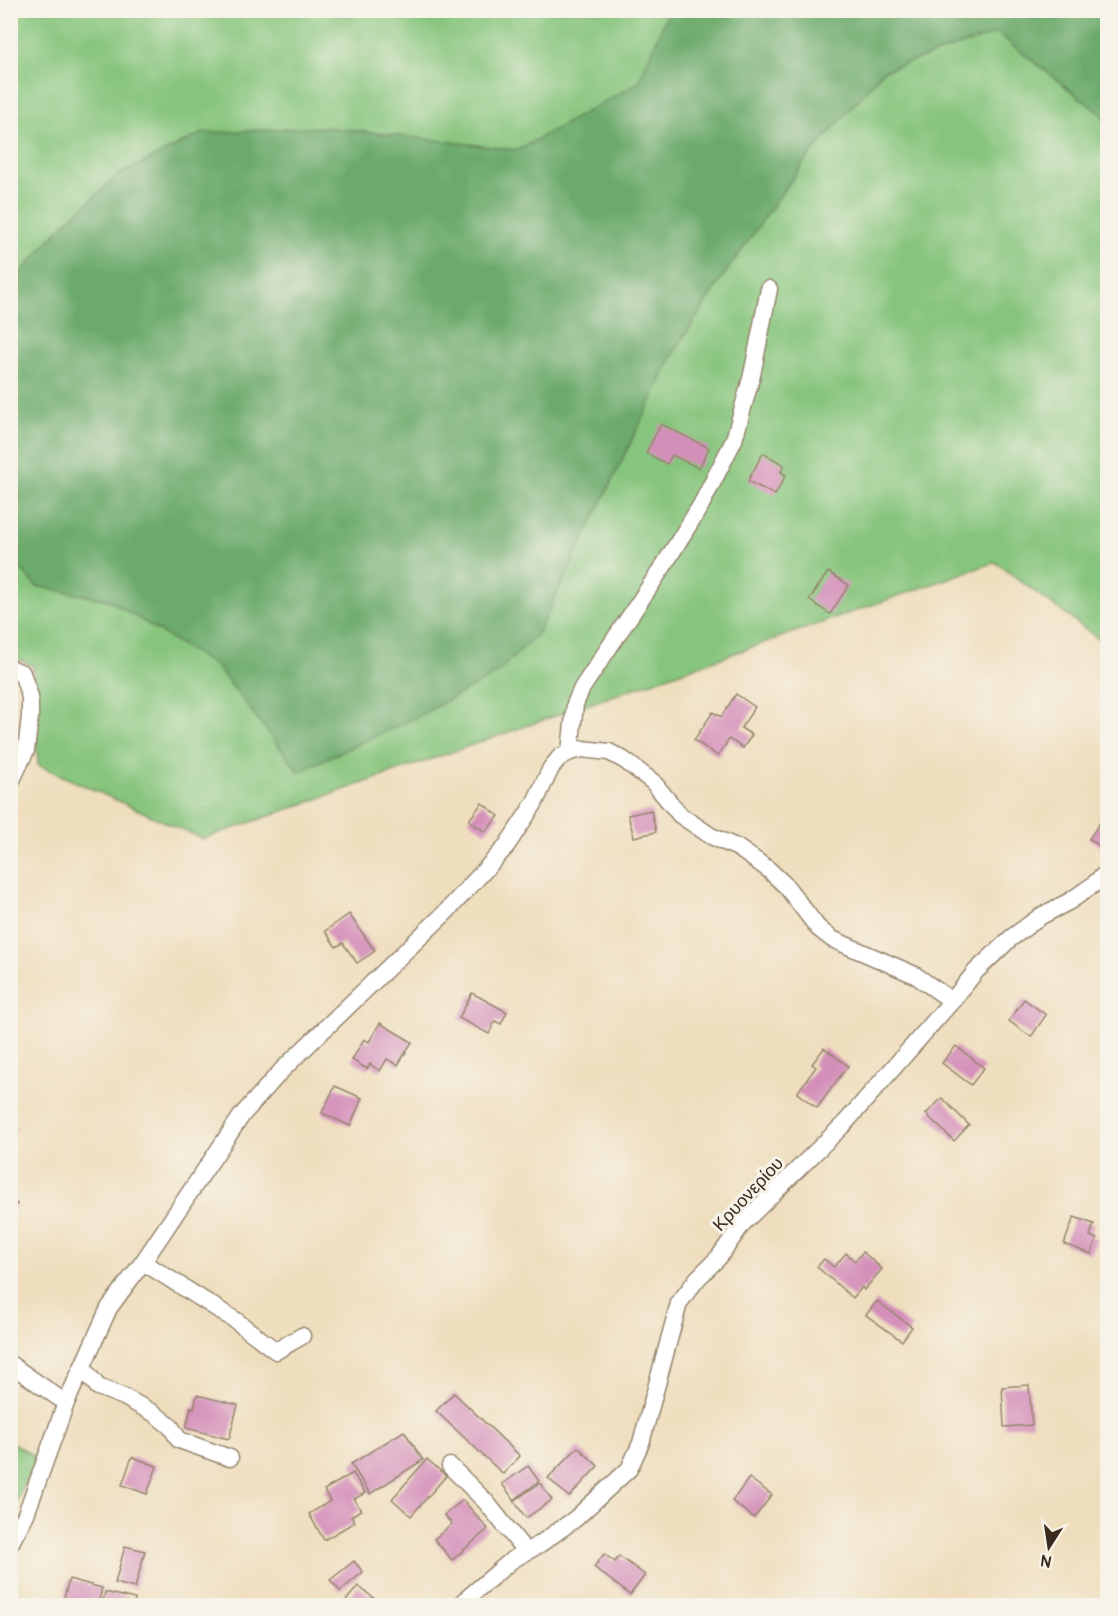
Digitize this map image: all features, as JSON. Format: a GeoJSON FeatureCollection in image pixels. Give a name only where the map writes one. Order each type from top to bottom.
{"type":"FeatureCollection","features":[{"type":"Feature","properties":{"kind":"street"},"geometry":{"type":"LineString","coordinates":[[570,752],[575,704],[582,688],[701,505],[734,440],[752,375],[769,289]]}},
{"type":"Feature","properties":{"kind":"street"},"geometry":{"type":"LineString","coordinates":[[10,669],[22,673],[30,697],[26,750],[10,784]]}},
{"type":"Feature","properties":{"kind":"street"},"geometry":{"type":"LineString","coordinates":[[10,1544],[26,1514],[66,1403],[109,1308],[143,1262],[242,1115],[283,1069],[446,912],[505,848],[534,804],[550,768],[560,757],[582,749],[609,752],[624,760],[653,782],[680,815],[711,836],[738,848],[768,869],[786,886],[818,928],[832,939],[915,975],[952,1001]]}},
{"type":"Feature","properties":{"kind":"street","name":"Κρυονερίου"},"geometry":{"type":"LineString","coordinates":[[458,1605],[512,1560],[540,1544],[575,1519],[629,1469],[641,1443],[679,1303],[719,1257],[742,1223],[845,1123],[976,972],[1011,938],[1041,916],[1094,885],[1107,871]]}},
{"type":"Feature","properties":{"kind":"street"},"geometry":{"type":"LineString","coordinates":[[143,1262],[235,1320],[276,1351],[302,1336]]}},
{"type":"Feature","properties":{"kind":"street"},"geometry":{"type":"LineString","coordinates":[[10,1364],[66,1403]]}},
{"type":"Feature","properties":{"kind":"street"},"geometry":{"type":"LineString","coordinates":[[83,1368],[98,1387],[155,1413],[171,1427],[179,1440],[230,1458]]}},
{"type":"Feature","properties":{"kind":"street"},"geometry":{"type":"LineString","coordinates":[[450,1466],[486,1502],[526,1552]]}},
{"type":"Feature","properties":{"kind":"green space"},"geometry":{"type":"Polygon","coordinates":[[[11,11],[1107,11],[1107,645],[995,562],[203,839],[38,765],[33,666],[11,656],[11,11]]]}},
{"type":"Feature","properties":{"kind":"green space"},"geometry":{"type":"Polygon","coordinates":[[[669,11],[1107,11],[1107,135],[1102,115],[997,33],[883,71],[804,162],[719,282],[676,349],[538,633],[496,674],[417,717],[299,772],[217,667],[109,600],[36,586],[11,557],[11,284],[62,226],[117,176],[202,133],[325,127],[518,150],[638,83],[669,11]]]}},
{"type":"Feature","properties":{"kind":"green space"},"geometry":{"type":"Polygon","coordinates":[[[11,1442],[37,1458],[11,1513],[11,1442]]]}},
{"type":"Feature","properties":{"kind":"building"},"geometry":{"type":"Polygon","coordinates":[[[661,424],[709,448],[699,468],[672,455],[667,464],[646,453],[661,424]]]}},
{"type":"Feature","properties":{"kind":"building"},"geometry":{"type":"Polygon","coordinates":[[[763,453],[784,465],[781,472],[786,475],[775,495],[748,481],[763,453]]]}},
{"type":"Feature","properties":{"kind":"building"},"geometry":{"type":"Polygon","coordinates":[[[828,572],[849,585],[830,614],[809,600],[828,572]]]}},
{"type":"Feature","properties":{"kind":"building"},"geometry":{"type":"Polygon","coordinates":[[[736,694],[755,707],[741,728],[752,735],[743,748],[729,739],[718,756],[694,740],[713,712],[721,717],[736,694]]]}},
{"type":"Feature","properties":{"kind":"building"},"geometry":{"type":"Polygon","coordinates":[[[482,803],[499,816],[485,832],[469,820],[482,803]]]}},
{"type":"Feature","properties":{"kind":"building"},"geometry":{"type":"Polygon","coordinates":[[[651,810],[656,832],[634,837],[628,815],[651,810]]]}},
{"type":"Feature","properties":{"kind":"building"},"geometry":{"type":"Polygon","coordinates":[[[1108,810],[1108,847],[1106,850],[1089,839],[1108,810]]]}},
{"type":"Feature","properties":{"kind":"building"},"geometry":{"type":"Polygon","coordinates":[[[349,914],[375,951],[357,963],[343,943],[336,947],[325,931],[349,914]]]}},
{"type":"Feature","properties":{"kind":"building"},"geometry":{"type":"Polygon","coordinates":[[[472,993],[507,1012],[501,1024],[495,1021],[489,1034],[459,1018],[472,993]]]}},
{"type":"Feature","properties":{"kind":"building"},"geometry":{"type":"Polygon","coordinates":[[[1024,999],[1046,1015],[1031,1037],[1009,1021],[1024,999]]]}},
{"type":"Feature","properties":{"kind":"building"},"geometry":{"type":"Polygon","coordinates":[[[380,1023],[412,1042],[398,1065],[387,1059],[380,1071],[370,1064],[367,1069],[352,1060],[364,1039],[369,1042],[380,1023]]]}},
{"type":"Feature","properties":{"kind":"building"},"geometry":{"type":"Polygon","coordinates":[[[956,1046],[984,1068],[971,1085],[942,1063],[956,1046]]]}},
{"type":"Feature","properties":{"kind":"building"},"geometry":{"type":"Polygon","coordinates":[[[824,1048],[848,1066],[817,1108],[797,1093],[816,1067],[812,1064],[824,1048]]]}},
{"type":"Feature","properties":{"kind":"building"},"geometry":{"type":"Polygon","coordinates":[[[335,1086],[362,1098],[350,1126],[322,1113],[335,1086]]]}},
{"type":"Feature","properties":{"kind":"building"},"geometry":{"type":"Polygon","coordinates":[[[942,1098],[969,1125],[954,1141],[926,1114],[942,1098]]]}},
{"type":"Feature","properties":{"kind":"building"},"geometry":{"type":"Polygon","coordinates":[[[10,1121],[17,1129],[10,1135],[10,1121]]]}},
{"type":"Feature","properties":{"kind":"building"},"geometry":{"type":"Polygon","coordinates":[[[10,1198],[17,1204],[10,1211],[10,1198]]]}},
{"type":"Feature","properties":{"kind":"building"},"geometry":{"type":"Polygon","coordinates":[[[1074,1217],[1094,1224],[1090,1236],[1097,1239],[1091,1254],[1064,1244],[1074,1217]]]}},
{"type":"Feature","properties":{"kind":"building"},"geometry":{"type":"Polygon","coordinates":[[[863,1252],[882,1269],[864,1290],[862,1287],[853,1298],[817,1267],[824,1259],[834,1267],[846,1253],[855,1261],[863,1252]]]}},
{"type":"Feature","properties":{"kind":"building"},"geometry":{"type":"Polygon","coordinates":[[[877,1301],[912,1327],[902,1341],[866,1315],[877,1301]]]}},
{"type":"Feature","properties":{"kind":"building"},"geometry":{"type":"Polygon","coordinates":[[[1029,1385],[1032,1425],[1004,1427],[1002,1387],[1029,1385]]]}},
{"type":"Feature","properties":{"kind":"building"},"geometry":{"type":"Polygon","coordinates":[[[454,1393],[520,1456],[503,1474],[436,1411],[454,1393]]]}},
{"type":"Feature","properties":{"kind":"building"},"geometry":{"type":"Polygon","coordinates":[[[197,1395],[238,1405],[229,1439],[186,1428],[191,1407],[194,1408],[197,1395]]]}},
{"type":"Feature","properties":{"kind":"building"},"geometry":{"type":"Polygon","coordinates":[[[404,1431],[423,1460],[370,1494],[351,1464],[404,1431]]]}},
{"type":"Feature","properties":{"kind":"building"},"geometry":{"type":"Polygon","coordinates":[[[578,1447],[598,1466],[569,1497],[548,1478],[578,1447]]]}},
{"type":"Feature","properties":{"kind":"building"},"geometry":{"type":"Polygon","coordinates":[[[132,1457],[157,1466],[147,1494],[122,1485],[132,1457]]]}},
{"type":"Feature","properties":{"kind":"building"},"geometry":{"type":"Polygon","coordinates":[[[427,1459],[446,1476],[411,1516],[392,1499],[427,1459]]]}},
{"type":"Feature","properties":{"kind":"building"},"geometry":{"type":"Polygon","coordinates":[[[528,1466],[539,1481],[514,1500],[502,1484],[528,1466]]]}},
{"type":"Feature","properties":{"kind":"building"},"geometry":{"type":"Polygon","coordinates":[[[353,1473],[365,1493],[354,1499],[361,1510],[351,1516],[355,1522],[324,1540],[309,1514],[330,1501],[324,1490],[353,1473]]]}},
{"type":"Feature","properties":{"kind":"building"},"geometry":{"type":"Polygon","coordinates":[[[749,1478],[772,1495],[754,1518],[732,1501],[749,1478]]]}},
{"type":"Feature","properties":{"kind":"building"},"geometry":{"type":"Polygon","coordinates":[[[540,1483],[552,1500],[526,1518],[514,1501],[540,1483]]]}},
{"type":"Feature","properties":{"kind":"building"},"geometry":{"type":"Polygon","coordinates":[[[463,1500],[488,1529],[452,1560],[434,1539],[452,1524],[444,1515],[463,1500]]]}},
{"type":"Feature","properties":{"kind":"building"},"geometry":{"type":"Polygon","coordinates":[[[125,1546],[145,1551],[135,1588],[115,1583],[125,1546]]]}},
{"type":"Feature","properties":{"kind":"building"},"geometry":{"type":"Polygon","coordinates":[[[604,1554],[615,1562],[619,1556],[645,1575],[630,1595],[594,1567],[604,1554]]]}},
{"type":"Feature","properties":{"kind":"building"},"geometry":{"type":"Polygon","coordinates":[[[354,1561],[363,1572],[340,1591],[330,1580],[354,1561]]]}},
{"type":"Feature","properties":{"kind":"building"},"geometry":{"type":"Polygon","coordinates":[[[69,1579],[102,1588],[98,1606],[62,1606],[69,1579]]]}},
{"type":"Feature","properties":{"kind":"building"},"geometry":{"type":"Polygon","coordinates":[[[358,1586],[384,1606],[348,1606],[344,1603],[358,1586]]]}},
{"type":"Feature","properties":{"kind":"building"},"geometry":{"type":"Polygon","coordinates":[[[105,1592],[135,1599],[134,1606],[102,1606],[105,1592]]]}}]}
